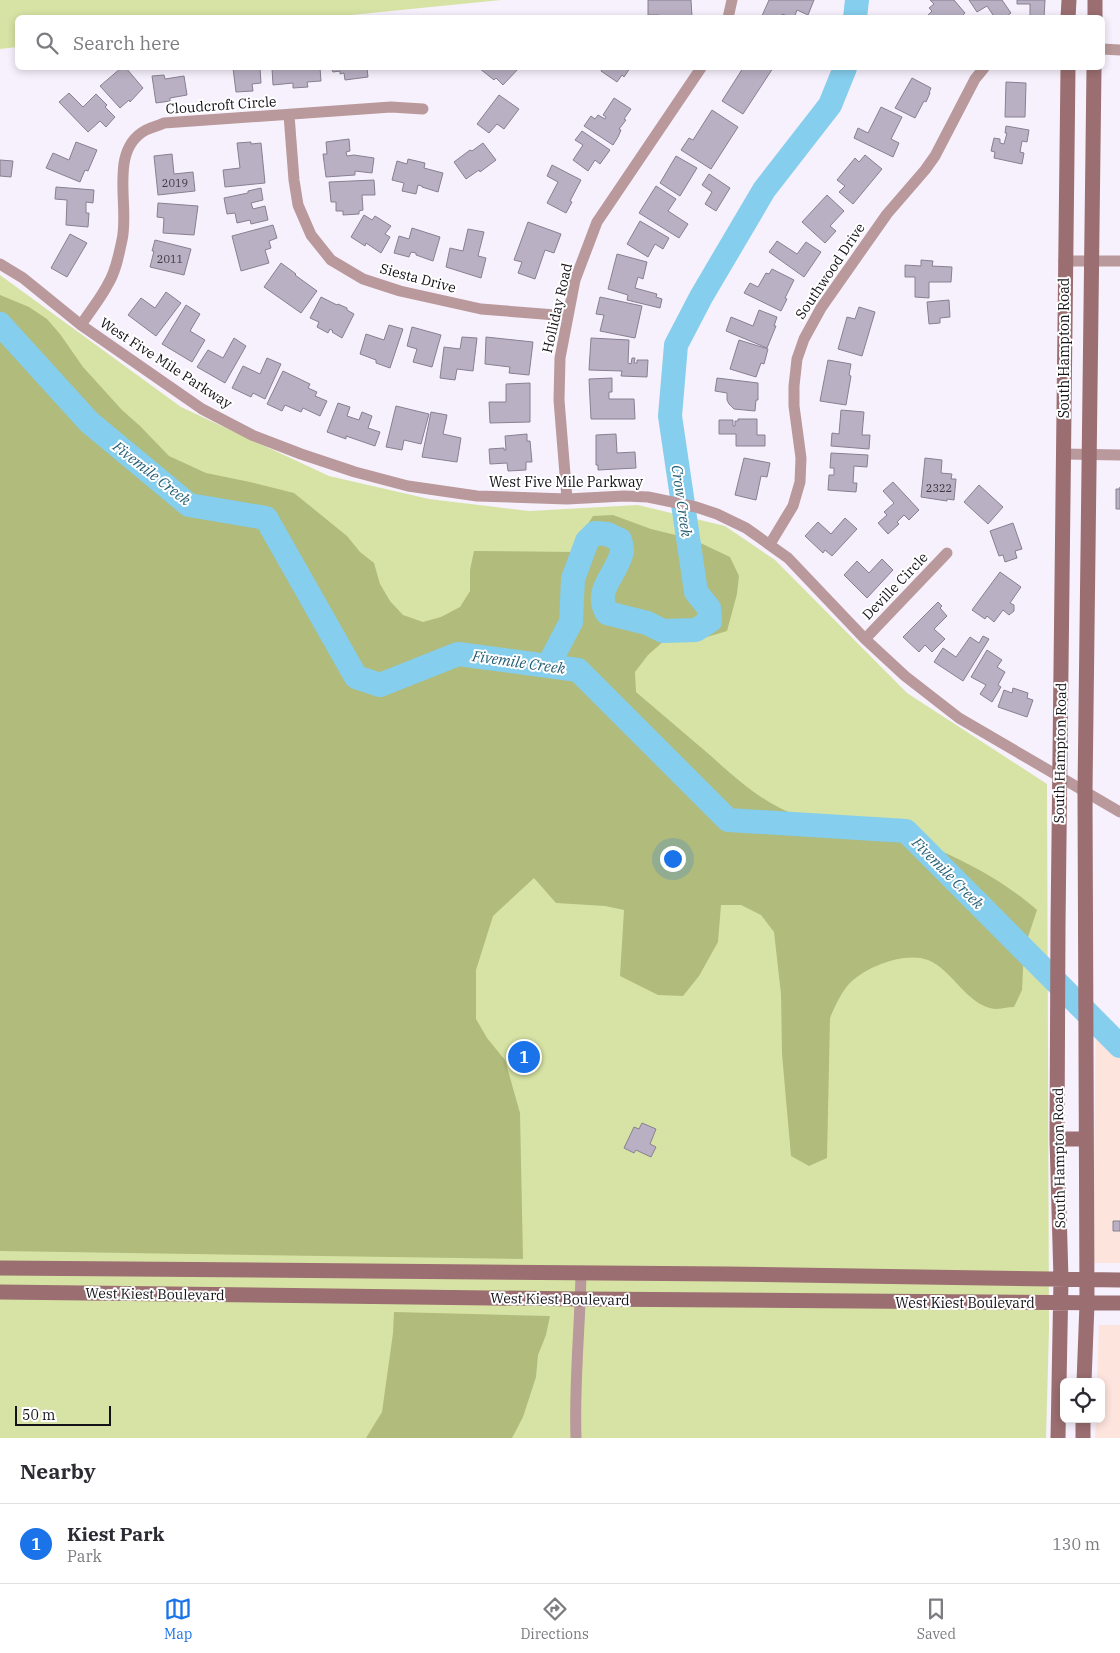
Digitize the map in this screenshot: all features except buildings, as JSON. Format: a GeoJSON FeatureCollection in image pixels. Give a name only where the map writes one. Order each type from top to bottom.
{"type":"FeatureCollection","features":[{"type":"Feature","properties":{"kind":"main road"},"geometry":{"type":"LineString","coordinates":[[1068,15],[1069,0]]}},
{"type":"Feature","properties":{"kind":"main road"},"geometry":{"type":"LineString","coordinates":[[1095,15],[1096,0]]}},
{"type":"Feature","properties":{"kind":"main road","name":"South Hampton Road"},"geometry":{"type":"LineString","coordinates":[[1058,1438],[1060,1279],[1057,1139],[1058,926],[1064,261],[1068,70]]}},
{"type":"Feature","properties":{"kind":"main road","name":"South Hampton Road"},"geometry":{"type":"LineString","coordinates":[[1084,1378],[1087,1304],[1085,792],[1094,70]]}},
{"type":"Feature","properties":{"kind":"main road"},"geometry":{"type":"LineString","coordinates":[[1064,334],[1090,334]]}},
{"type":"Feature","properties":{"kind":"main road"},"geometry":{"type":"LineString","coordinates":[[1057,1139],[1086,1139]]}},
{"type":"Feature","properties":{"kind":"main road","name":"West Kiest Boulevard"},"geometry":{"type":"LineString","coordinates":[[0,1268],[1120,1280]]}},
{"type":"Feature","properties":{"kind":"main road","name":"West Kiest Boulevard"},"geometry":{"type":"LineString","coordinates":[[0,1292],[1060,1304],[1120,1303]]}},
{"type":"Feature","properties":{"kind":"main road"},"geometry":{"type":"LineString","coordinates":[[1083,1423],[1083,1438]]}},
{"type":"Feature","properties":{"kind":"street"},"geometry":{"type":"LineString","coordinates":[[729,15],[732,0]]}},
{"type":"Feature","properties":{"kind":"street"},"geometry":{"type":"LineString","coordinates":[[1105,48],[1120,50]]}},
{"type":"Feature","properties":{"kind":"street","name":"Holliday Road"},"geometry":{"type":"LineString","coordinates":[[567,499],[559,400],[560,358],[575,280],[597,222],[700,70]]}},
{"type":"Feature","properties":{"kind":"street","name":"Southwood Drive"},"geometry":{"type":"LineString","coordinates":[[770,544],[793,506],[800,482],[801,458],[794,406],[794,386],[797,359],[804,339],[821,308],[886,214],[935,156],[975,79],[982,70]]}},
{"type":"Feature","properties":{"kind":"street","name":"Cloudcroft Circle"},"geometry":{"type":"LineString","coordinates":[[81,325],[109,283],[116,263],[123,238],[125,213],[123,173],[125,155],[132,143],[145,131],[164,123],[289,116],[391,107],[423,109]]}},
{"type":"Feature","properties":{"kind":"street","name":"Siesta Drive"},"geometry":{"type":"LineString","coordinates":[[289,116],[298,205],[310,235],[331,260],[363,279],[400,291],[481,309],[568,316]]}},
{"type":"Feature","properties":{"kind":"street"},"geometry":{"type":"LineString","coordinates":[[1064,261],[1120,261]]}},
{"type":"Feature","properties":{"kind":"street","name":"West Five Mile Parkway"},"geometry":{"type":"LineString","coordinates":[[0,264],[23,278],[81,325],[202,409],[252,435],[301,454],[355,472],[408,486],[477,496],[567,499],[648,496],[696,507],[717,514],[746,528],[788,558],[865,639],[905,676],[959,718],[1120,812]]}},
{"type":"Feature","properties":{"kind":"street"},"geometry":{"type":"LineString","coordinates":[[1063,454],[1120,455]]}},
{"type":"Feature","properties":{"kind":"street","name":"Deville Circle"},"geometry":{"type":"LineString","coordinates":[[865,639],[947,553]]}},
{"type":"Feature","properties":{"kind":"street"},"geometry":{"type":"LineString","coordinates":[[576,1438],[576,1366],[581,1273]]}},
{"type":"Feature","properties":{"kind":"shaded area"},"geometry":{"type":"Polygon","coordinates":[[[1096,1006],[1120,1037],[1120,1263],[1093,1263],[1096,1006]]]}},
{"type":"Feature","properties":{"kind":"shaded area"},"geometry":{"type":"Polygon","coordinates":[[[1099,1325],[1120,1325],[1120,1438],[1095,1438],[1096,1423],[1105,1423],[1105,1378],[1097,1378],[1099,1325]]]}},
{"type":"Feature","properties":{"kind":"green space"},"geometry":{"type":"Polygon","coordinates":[[[0,0],[501,0],[351,15],[15,15],[15,47],[0,49],[0,0]]]}},
{"type":"Feature","properties":{"kind":"green space"},"geometry":{"type":"Polygon","coordinates":[[[0,275],[181,407],[329,476],[429,499],[529,511],[638,505],[725,526],[775,560],[907,693],[1047,784],[1049,1330],[1046,1438],[0,1438],[0,275]]]}},
{"type":"Feature","properties":{"kind":"green space"},"geometry":{"type":"Polygon","coordinates":[[[0,295],[29,307],[47,319],[83,367],[122,410],[169,456],[206,473],[294,493],[347,536],[360,552],[374,563],[380,584],[390,601],[403,615],[423,622],[441,617],[460,607],[470,591],[470,570],[474,551],[576,552],[582,533],[593,516],[613,515],[651,529],[692,539],[730,557],[739,576],[737,594],[727,631],[707,637],[665,640],[648,655],[635,672],[636,692],[735,777],[770,803],[799,815],[880,829],[928,846],[976,868],[1019,895],[1037,910],[1024,949],[1022,990],[1014,1007],[995,1009],[985,1006],[968,995],[937,965],[919,958],[897,959],[885,962],[855,978],[843,993],[830,1018],[827,1158],[809,1166],[791,1156],[782,1054],[781,994],[774,932],[761,915],[741,905],[721,905],[718,942],[699,976],[683,996],[658,995],[620,976],[624,910],[605,906],[556,903],[534,878],[493,916],[476,970],[476,1019],[487,1038],[505,1060],[520,1113],[523,1259],[0,1251],[0,295]]]}},
{"type":"Feature","properties":{"kind":"green space"},"geometry":{"type":"Polygon","coordinates":[[[394,1312],[550,1316],[546,1335],[538,1355],[536,1377],[523,1417],[512,1438],[366,1438],[382,1412],[393,1333],[394,1312]]]}},
{"type":"Feature","properties":{"kind":"waterway","name":"Crow Creek"},"geometry":{"type":"LineString","coordinates":[[855,15],[857,0]]}},
{"type":"Feature","properties":{"kind":"waterway","name":"Crow Creek"},"geometry":{"type":"LineString","coordinates":[[548,666],[571,622],[573,579],[587,541],[595,533],[607,534],[620,540],[622,547],[620,559],[603,596],[603,604],[607,613],[647,623],[663,631],[696,630],[710,621],[709,608],[696,592],[670,416],[676,345],[701,297],[764,190],[830,105],[844,70]]}},
{"type":"Feature","properties":{"kind":"waterway","name":"Fivemile Creek"},"geometry":{"type":"LineString","coordinates":[[0,324],[89,422],[189,505],[266,518],[356,677],[380,685],[458,654],[578,670],[728,820],[906,831],[1120,1046]]}},
{"type":"Feature","properties":{"kind":"place","name":"Kiest Park"},"geometry":{"type":"Point","coordinates":[524,1057]}}]}
